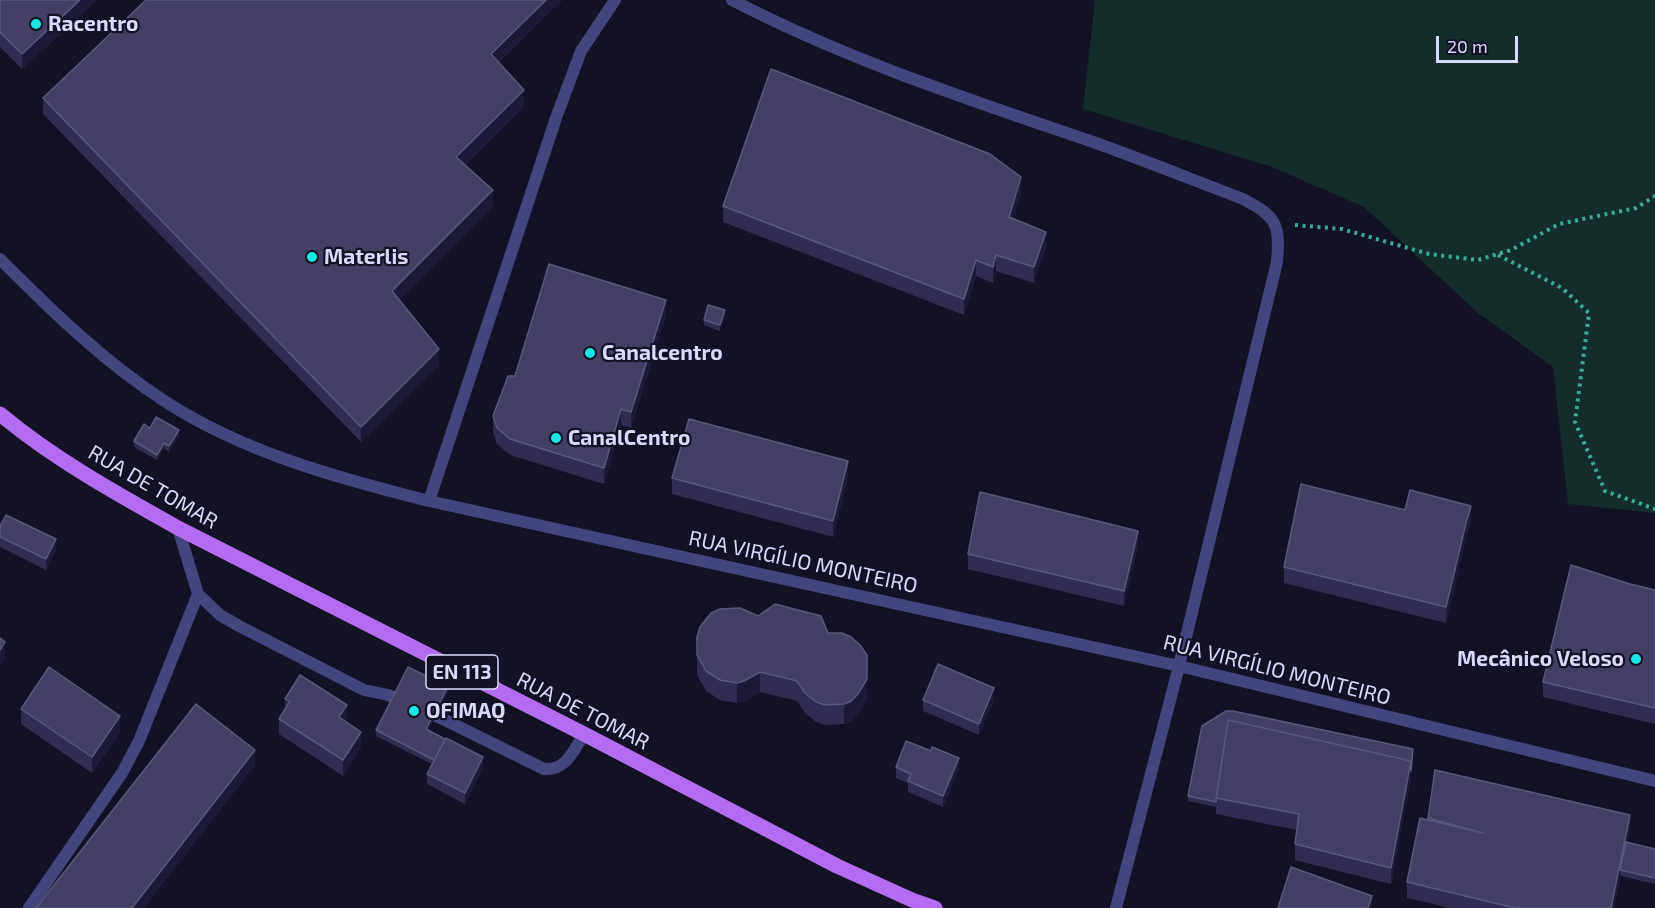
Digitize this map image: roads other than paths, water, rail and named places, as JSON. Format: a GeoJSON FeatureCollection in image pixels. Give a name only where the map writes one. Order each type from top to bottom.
{"type":"FeatureCollection","features":[{"type":"Feature","properties":{"kind":"main road","name":"RUA DE TOMAR"},"geometry":{"type":"LineString","coordinates":[[0,414],[20,430],[114,492],[178,528],[584,734],[911,904],[935,908]]}},
{"type":"Feature","properties":{"kind":"street"},"geometry":{"type":"LineString","coordinates":[[429,501],[560,107],[581,51],[615,0]]}},
{"type":"Feature","properties":{"kind":"street"},"geometry":{"type":"LineString","coordinates":[[732,0],[786,28],[909,78],[1097,144],[1243,199],[1263,209],[1275,223],[1279,241],[1277,262],[1179,666],[1116,908]]}},
{"type":"Feature","properties":{"kind":"street","name":"RUA VIRGÍLIO MONTEIRO"},"geometry":{"type":"LineString","coordinates":[[0,259],[77,335],[166,402],[238,440],[341,479],[429,501],[1179,666],[1655,782]]}},
{"type":"Feature","properties":{"kind":"street"},"geometry":{"type":"LineString","coordinates":[[178,528],[198,594],[220,615],[364,690],[388,696],[447,721],[544,769],[550,770],[566,763],[584,734]]}},
{"type":"Feature","properties":{"kind":"street"},"geometry":{"type":"LineString","coordinates":[[29,908],[122,773],[139,741],[198,594]]}},
{"type":"Feature","properties":{"kind":"place","name":"Racentro"},"geometry":{"type":"Point","coordinates":[36,24]}},
{"type":"Feature","properties":{"kind":"place","name":"Materlis"},"geometry":{"type":"Point","coordinates":[312,257]}},
{"type":"Feature","properties":{"kind":"place","name":"Canalcentro"},"geometry":{"type":"Point","coordinates":[590,353]}},
{"type":"Feature","properties":{"kind":"place","name":"CanalCentro"},"geometry":{"type":"Point","coordinates":[556,438]}},
{"type":"Feature","properties":{"kind":"place","name":"Mecânico Veloso"},"geometry":{"type":"Point","coordinates":[1636,659]}},
{"type":"Feature","properties":{"kind":"place","name":"OFIMAQ"},"geometry":{"type":"Point","coordinates":[414,711]}}]}
